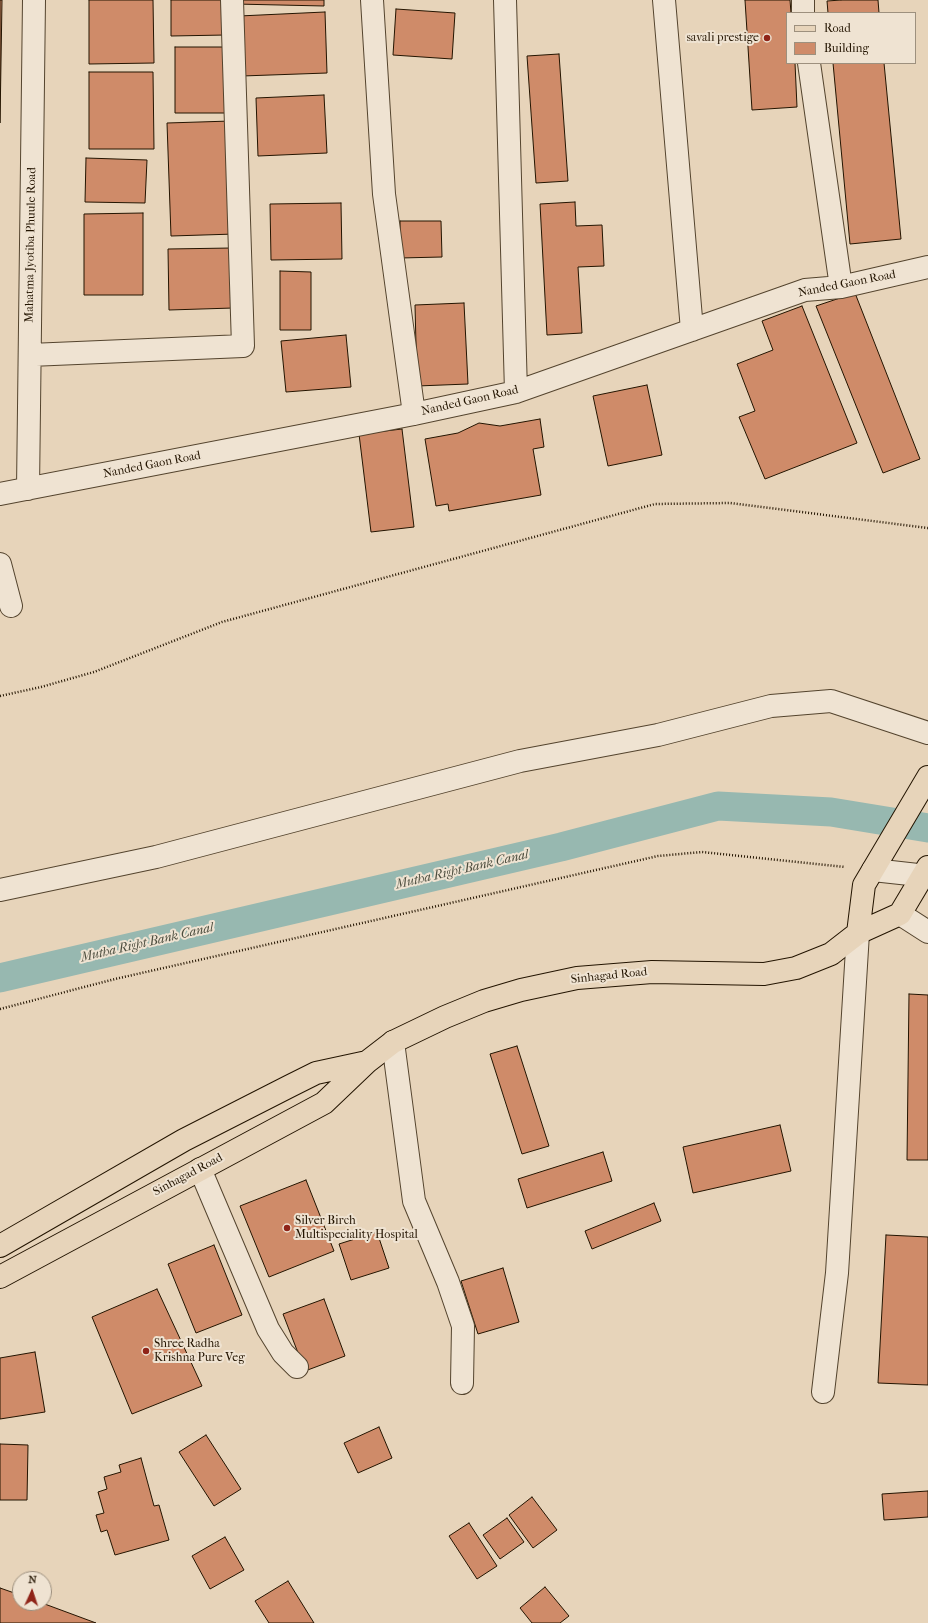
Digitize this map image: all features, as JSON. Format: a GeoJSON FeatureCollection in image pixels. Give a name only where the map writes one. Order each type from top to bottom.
{"type":"FeatureCollection","features":[{"type":"Feature","properties":{"kind":"main road"},"geometry":{"type":"LineString","coordinates":[[858,933],[864,885],[928,777]]}},
{"type":"Feature","properties":{"kind":"main road"},"geometry":{"type":"LineString","coordinates":[[900,914],[926,873]]}},
{"type":"Feature","properties":{"kind":"main road","name":"Sinhagad Road"},"geometry":{"type":"LineString","coordinates":[[0,1277],[324,1103],[367,1062],[394,1042],[433,1022],[484,1002],[548,984],[577,978],[652,972],[764,974],[796,968],[830,954],[858,933],[900,914]]}},
{"type":"Feature","properties":{"kind":"main road","name":"Sinhagad Road"},"geometry":{"type":"LineString","coordinates":[[0,1246],[184,1140],[290,1086],[316,1073],[367,1062]]}},
{"type":"Feature","properties":{"kind":"street","name":"Mahatma Jyotiba Phuule Road"},"geometry":{"type":"LineString","coordinates":[[28,489],[34,0]]}},
{"type":"Feature","properties":{"kind":"street"},"geometry":{"type":"LineString","coordinates":[[30,355],[243,346],[232,0]]}},
{"type":"Feature","properties":{"kind":"street"},"geometry":{"type":"LineString","coordinates":[[372,0],[384,194],[414,414]]}},
{"type":"Feature","properties":{"kind":"street"},"geometry":{"type":"LineString","coordinates":[[505,0],[516,392]]}},
{"type":"Feature","properties":{"kind":"street"},"geometry":{"type":"LineString","coordinates":[[664,0],[692,330]]}},
{"type":"Feature","properties":{"kind":"street"},"geometry":{"type":"LineString","coordinates":[[803,0],[803,12]]}},
{"type":"Feature","properties":{"kind":"street"},"geometry":{"type":"LineString","coordinates":[[809,64],[841,287]]}},
{"type":"Feature","properties":{"kind":"street","name":"Nanded Gaon Road"},"geometry":{"type":"LineString","coordinates":[[0,494],[414,414],[516,392],[805,290],[841,287],[928,267]]}},
{"type":"Feature","properties":{"kind":"street"},"geometry":{"type":"LineString","coordinates":[[0,564],[11,606]]}},
{"type":"Feature","properties":{"kind":"street"},"geometry":{"type":"LineString","coordinates":[[0,890],[156,857],[520,761],[658,735],[771,706],[831,701],[928,733]]}},
{"type":"Feature","properties":{"kind":"street"},"geometry":{"type":"LineString","coordinates":[[873,870],[926,873]]}},
{"type":"Feature","properties":{"kind":"street"},"geometry":{"type":"LineString","coordinates":[[900,914],[928,932]]}},
{"type":"Feature","properties":{"kind":"street"},"geometry":{"type":"LineString","coordinates":[[823,1392],[837,1273],[858,933]]}},
{"type":"Feature","properties":{"kind":"street"},"geometry":{"type":"LineString","coordinates":[[394,1042],[414,1201],[448,1282],[463,1326],[462,1383]]}},
{"type":"Feature","properties":{"kind":"street"},"geometry":{"type":"LineString","coordinates":[[200,1169],[268,1329],[284,1353],[297,1367]]}},
{"type":"Feature","properties":{"kind":"path"},"geometry":{"type":"LineString","coordinates":[[0,696],[41,687],[94,672],[222,622],[655,504],[730,503],[928,528]]}},
{"type":"Feature","properties":{"kind":"path"},"geometry":{"type":"LineString","coordinates":[[0,1009],[115,979],[658,856],[702,852],[805,861],[873,870]]}},
{"type":"Feature","properties":{"kind":"building"},"geometry":{"type":"Polygon","coordinates":[[[0,0],[2,0],[0,123],[0,0]]]}},
{"type":"Feature","properties":{"kind":"building"},"geometry":{"type":"Polygon","coordinates":[[[89,0],[153,0],[154,63],[89,64],[89,0]]]}},
{"type":"Feature","properties":{"kind":"building"},"geometry":{"type":"Polygon","coordinates":[[[171,0],[226,0],[226,35],[171,36],[171,0]]]}},
{"type":"Feature","properties":{"kind":"building"},"geometry":{"type":"Polygon","coordinates":[[[235,0],[324,0],[324,6],[235,4],[235,0]]]}},
{"type":"Feature","properties":{"kind":"building","name":"savali prestige"},"geometry":{"type":"Polygon","coordinates":[[[745,0],[790,0],[791,12],[786,12],[786,64],[795,64],[797,107],[752,110],[745,0]]]}},
{"type":"Feature","properties":{"kind":"building"},"geometry":{"type":"Polygon","coordinates":[[[878,0],[879,12],[828,12],[827,1],[878,0]]]}},
{"type":"Feature","properties":{"kind":"building"},"geometry":{"type":"Polygon","coordinates":[[[396,9],[455,13],[452,59],[393,55],[396,9]]]}},
{"type":"Feature","properties":{"kind":"building"},"geometry":{"type":"Polygon","coordinates":[[[325,12],[327,73],[242,76],[239,16],[325,12]]]}},
{"type":"Feature","properties":{"kind":"building"},"geometry":{"type":"Polygon","coordinates":[[[175,47],[230,47],[230,113],[175,113],[175,47]]]}},
{"type":"Feature","properties":{"kind":"building"},"geometry":{"type":"Polygon","coordinates":[[[559,54],[568,181],[536,183],[527,56],[559,54]]]}},
{"type":"Feature","properties":{"kind":"building"},"geometry":{"type":"Polygon","coordinates":[[[833,64],[884,64],[901,239],[850,244],[833,64]]]}},
{"type":"Feature","properties":{"kind":"building"},"geometry":{"type":"Polygon","coordinates":[[[89,72],[153,72],[154,149],[89,149],[89,72]]]}},
{"type":"Feature","properties":{"kind":"building"},"geometry":{"type":"Polygon","coordinates":[[[324,95],[327,153],[258,156],[256,98],[324,95]]]}},
{"type":"Feature","properties":{"kind":"building"},"geometry":{"type":"Polygon","coordinates":[[[231,121],[235,234],[171,236],[167,123],[231,121]]]}},
{"type":"Feature","properties":{"kind":"building"},"geometry":{"type":"Polygon","coordinates":[[[86,158],[147,160],[145,203],[85,202],[86,158]]]}},
{"type":"Feature","properties":{"kind":"building"},"geometry":{"type":"Polygon","coordinates":[[[575,202],[576,226],[602,225],[604,266],[578,267],[582,333],[547,335],[540,204],[575,202]]]}},
{"type":"Feature","properties":{"kind":"building"},"geometry":{"type":"Polygon","coordinates":[[[341,203],[342,259],[271,260],[270,204],[341,203]]]}},
{"type":"Feature","properties":{"kind":"building"},"geometry":{"type":"Polygon","coordinates":[[[143,213],[143,295],[84,295],[84,214],[143,213]]]}},
{"type":"Feature","properties":{"kind":"building"},"geometry":{"type":"Polygon","coordinates":[[[400,221],[441,221],[442,257],[400,258],[400,221]]]}},
{"type":"Feature","properties":{"kind":"building"},"geometry":{"type":"Polygon","coordinates":[[[232,248],[233,308],[169,310],[168,249],[232,248]]]}},
{"type":"Feature","properties":{"kind":"building"},"geometry":{"type":"Polygon","coordinates":[[[280,271],[311,272],[311,330],[280,330],[280,271]]]}},
{"type":"Feature","properties":{"kind":"building"},"geometry":{"type":"Polygon","coordinates":[[[855,293],[920,459],[883,473],[816,306],[855,293]]]}},
{"type":"Feature","properties":{"kind":"building"},"geometry":{"type":"Polygon","coordinates":[[[464,303],[468,384],[417,386],[415,305],[464,303]]]}},
{"type":"Feature","properties":{"kind":"building"},"geometry":{"type":"Polygon","coordinates":[[[802,306],[857,443],[765,479],[739,417],[755,411],[737,364],[773,350],[762,321],[802,306]]]}},
{"type":"Feature","properties":{"kind":"building"},"geometry":{"type":"Polygon","coordinates":[[[346,335],[351,387],[286,392],[281,341],[346,335]]]}},
{"type":"Feature","properties":{"kind":"building"},"geometry":{"type":"Polygon","coordinates":[[[647,385],[662,455],[608,466],[593,396],[647,385]]]}},
{"type":"Feature","properties":{"kind":"building"},"geometry":{"type":"Polygon","coordinates":[[[540,419],[544,447],[533,449],[541,495],[449,511],[448,504],[436,506],[425,439],[458,433],[479,423],[500,426],[540,419]]]}},
{"type":"Feature","properties":{"kind":"building"},"geometry":{"type":"Polygon","coordinates":[[[402,429],[414,527],[371,532],[359,434],[402,429]]]}},
{"type":"Feature","properties":{"kind":"building"},"geometry":{"type":"Polygon","coordinates":[[[909,994],[928,995],[928,1160],[907,1160],[909,994]]]}},
{"type":"Feature","properties":{"kind":"building"},"geometry":{"type":"Polygon","coordinates":[[[517,1046],[549,1146],[522,1154],[490,1054],[517,1046]]]}},
{"type":"Feature","properties":{"kind":"building"},"geometry":{"type":"Polygon","coordinates":[[[780,1125],[791,1171],[693,1193],[683,1147],[780,1125]]]}},
{"type":"Feature","properties":{"kind":"building"},"geometry":{"type":"Polygon","coordinates":[[[603,1152],[612,1181],[527,1208],[518,1179],[603,1152]]]}},
{"type":"Feature","properties":{"kind":"building","name":"Silver Birch Multispeciality Hospital"},"geometry":{"type":"Polygon","coordinates":[[[306,1180],[334,1251],[269,1277],[240,1206],[306,1180]]]}},
{"type":"Feature","properties":{"kind":"building"},"geometry":{"type":"Polygon","coordinates":[[[654,1203],[661,1221],[592,1249],[585,1231],[654,1203]]]}},
{"type":"Feature","properties":{"kind":"building"},"geometry":{"type":"Polygon","coordinates":[[[377,1232],[389,1268],[351,1280],[339,1244],[377,1232]]]}},
{"type":"Feature","properties":{"kind":"building"},"geometry":{"type":"Polygon","coordinates":[[[886,1235],[928,1237],[928,1385],[878,1383],[886,1235]]]}},
{"type":"Feature","properties":{"kind":"building"},"geometry":{"type":"Polygon","coordinates":[[[214,1245],[242,1315],[196,1333],[168,1264],[214,1245]]]}},
{"type":"Feature","properties":{"kind":"building"},"geometry":{"type":"Polygon","coordinates":[[[503,1268],[519,1322],[478,1334],[461,1281],[503,1268]]]}},
{"type":"Feature","properties":{"kind":"building","name":"Shree Radha Krishna Pure Veg"},"geometry":{"type":"Polygon","coordinates":[[[157,1289],[202,1386],[132,1414],[92,1317],[157,1289]]]}},
{"type":"Feature","properties":{"kind":"building"},"geometry":{"type":"Polygon","coordinates":[[[324,1299],[345,1356],[305,1371],[283,1314],[324,1299]]]}},
{"type":"Feature","properties":{"kind":"building"},"geometry":{"type":"Polygon","coordinates":[[[35,1352],[45,1412],[0,1419],[0,1358],[35,1352]]]}},
{"type":"Feature","properties":{"kind":"building"},"geometry":{"type":"Polygon","coordinates":[[[379,1427],[392,1458],[358,1473],[344,1443],[379,1427]]]}},
{"type":"Feature","properties":{"kind":"building"},"geometry":{"type":"Polygon","coordinates":[[[206,1435],[241,1489],[214,1506],[179,1452],[206,1435]]]}},
{"type":"Feature","properties":{"kind":"building"},"geometry":{"type":"Polygon","coordinates":[[[0,1444],[28,1445],[27,1500],[0,1500],[0,1444]]]}},
{"type":"Feature","properties":{"kind":"building"},"geometry":{"type":"Polygon","coordinates":[[[141,1458],[154,1506],[159,1505],[169,1540],[115,1555],[107,1530],[101,1532],[96,1515],[104,1513],[98,1492],[107,1489],[104,1477],[121,1472],[119,1465],[141,1458]]]}},
{"type":"Feature","properties":{"kind":"building"},"geometry":{"type":"Polygon","coordinates":[[[928,1491],[928,1517],[884,1520],[882,1494],[928,1491]]]}},
{"type":"Feature","properties":{"kind":"building"},"geometry":{"type":"Polygon","coordinates":[[[532,1497],[557,1530],[533,1548],[509,1515],[532,1497]]]}},
{"type":"Feature","properties":{"kind":"building"},"geometry":{"type":"Polygon","coordinates":[[[507,1518],[524,1542],[500,1559],[483,1535],[507,1518]]]}},
{"type":"Feature","properties":{"kind":"building"},"geometry":{"type":"Polygon","coordinates":[[[469,1523],[497,1566],[477,1579],[449,1536],[469,1523]]]}},
{"type":"Feature","properties":{"kind":"building"},"geometry":{"type":"Polygon","coordinates":[[[225,1537],[244,1570],[210,1589],[192,1556],[225,1537]]]}},
{"type":"Feature","properties":{"kind":"building"},"geometry":{"type":"Polygon","coordinates":[[[288,1581],[314,1623],[269,1623],[255,1601],[288,1581]]]}},
{"type":"Feature","properties":{"kind":"building"},"geometry":{"type":"Polygon","coordinates":[[[545,1587],[569,1616],[560,1623],[532,1623],[520,1608],[545,1587]]]}},
{"type":"Feature","properties":{"kind":"building"},"geometry":{"type":"Polygon","coordinates":[[[0,1588],[12,1592],[12,1611],[52,1611],[52,1607],[96,1623],[0,1623],[0,1588]]]}},
{"type":"Feature","properties":{"kind":"waterway","name":"Mutha Right Bank Canal"},"geometry":{"type":"LineString","coordinates":[[0,978],[561,847],[718,806],[831,812],[928,828]]}},
{"type":"Feature","properties":{"kind":"place","name":"savali prestige"},"geometry":{"type":"Point","coordinates":[767,38]}},
{"type":"Feature","properties":{"kind":"place","name":"Silver Birch Multispeciality Hospital"},"geometry":{"type":"Point","coordinates":[287,1228]}},
{"type":"Feature","properties":{"kind":"place","name":"Shree Radha Krishna Pure Veg"},"geometry":{"type":"Point","coordinates":[146,1351]}}]}
